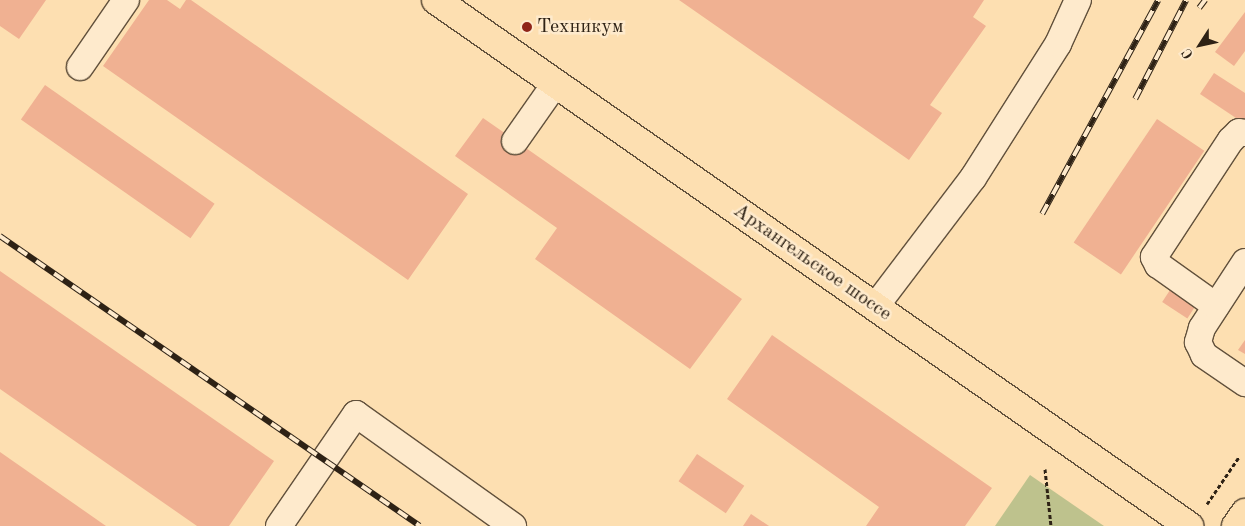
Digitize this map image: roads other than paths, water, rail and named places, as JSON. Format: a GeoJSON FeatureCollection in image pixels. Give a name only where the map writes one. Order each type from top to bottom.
{"type":"FeatureCollection","features":[{"type":"Feature","properties":{"kind":"main road","name":"Архангельское шоссе"},"geometry":{"type":"LineString","coordinates":[[436,0],[1188,526]]}},
{"type":"Feature","properties":{"kind":"main road"},"geometry":{"type":"LineString","coordinates":[[1236,526],[1245,512]]}},
{"type":"Feature","properties":{"kind":"lane"},"geometry":{"type":"LineString","coordinates":[[80,68],[126,0]]}},
{"type":"Feature","properties":{"kind":"lane"},"geometry":{"type":"LineString","coordinates":[[875,307],[973,178],[1058,44],[1078,0]]}},
{"type":"Feature","properties":{"kind":"lane"},"geometry":{"type":"LineString","coordinates":[[515,140],[555,84]]}},
{"type":"Feature","properties":{"kind":"lane"},"geometry":{"type":"LineString","coordinates":[[1216,306],[1158,265],[1154,258],[1231,140],[1239,132],[1245,133]]}},
{"type":"Feature","properties":{"kind":"lane"},"geometry":{"type":"LineString","coordinates":[[1245,262],[1202,328],[1198,342],[1204,355],[1245,382]]}},
{"type":"Feature","properties":{"kind":"lane"},"geometry":{"type":"LineString","coordinates":[[279,526],[356,414],[513,526]]}},
{"type":"Feature","properties":{"kind":"railway"},"geometry":{"type":"LineString","coordinates":[[1042,214],[1158,0]]}},
{"type":"Feature","properties":{"kind":"railway"},"geometry":{"type":"LineString","coordinates":[[1135,99],[1186,0]]}},
{"type":"Feature","properties":{"kind":"railway"},"geometry":{"type":"LineString","coordinates":[[1199,8],[1205,0]]}},
{"type":"Feature","properties":{"kind":"railway"},"geometry":{"type":"LineString","coordinates":[[0,236],[420,526]]}},
{"type":"Feature","properties":{"kind":"place","name":"Техникум"},"geometry":{"type":"Point","coordinates":[527,27]}}]}
